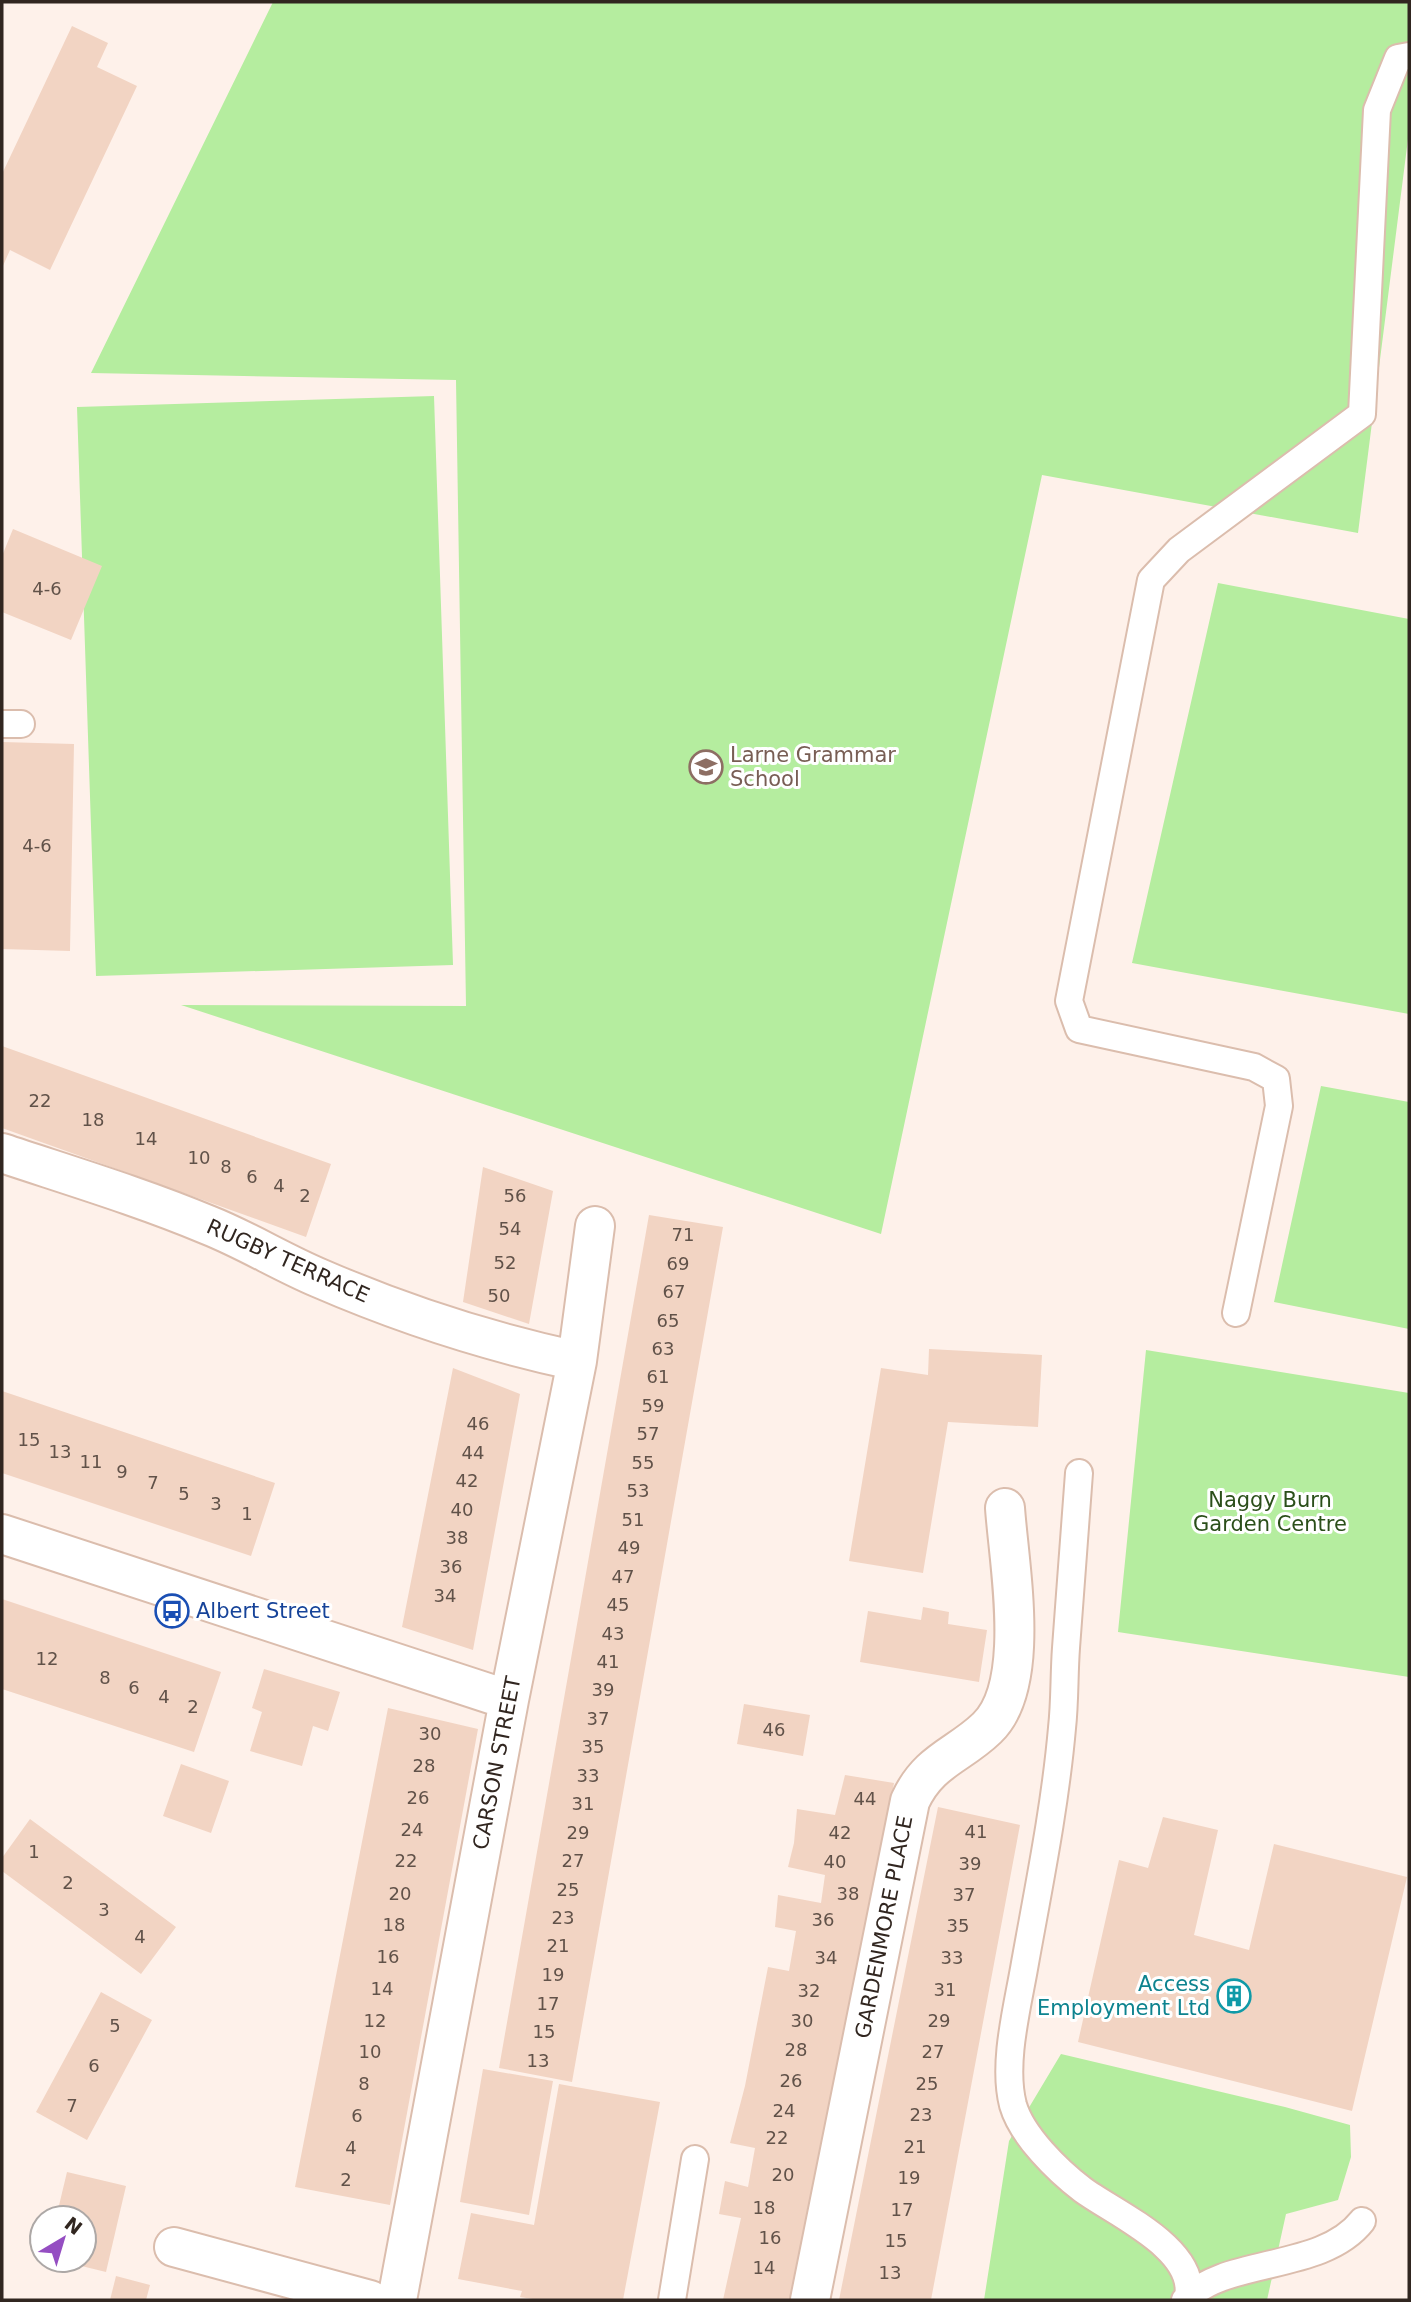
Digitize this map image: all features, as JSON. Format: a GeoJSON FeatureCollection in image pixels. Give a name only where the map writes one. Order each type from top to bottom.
{"type":"FeatureCollection","features":[{"type":"Feature","properties":{"kind":"street","name":"RUGBY TERRACE"},"geometry":{"type":"LineString","coordinates":[[2,1153],[169,1209],[211,1226],[319,1278],[409,1313],[517,1348],[577,1361]]}},
{"type":"Feature","properties":{"kind":"street","name":"CARSON STREET"},"geometry":{"type":"LineString","coordinates":[[397,2300],[509,1700],[577,1361],[595,1226]]}},
{"type":"Feature","properties":{"kind":"street","name":"GARDENMORE PLACE"},"geometry":{"type":"LineString","coordinates":[[810,2300],[910,1801],[917,1786],[933,1767],[974,1740],[995,1720],[1004,1706],[1009,1688],[1014,1635],[1005,1508]]}},
{"type":"Feature","properties":{"kind":"street"},"geometry":{"type":"LineString","coordinates":[[2,1534],[509,1700]]}},
{"type":"Feature","properties":{"kind":"street"},"geometry":{"type":"LineString","coordinates":[[174,2246],[370,2300]]}},
{"type":"Feature","properties":{"kind":"lane"},"geometry":{"type":"LineString","coordinates":[[1236,1313],[1279,1106],[1276,1079],[1254,1067],[1079,1029],[1069,1001],[1151,580],[1179,550],[1362,414],[1377,110],[1398,58],[1409,56]]}},
{"type":"Feature","properties":{"kind":"lane"},"geometry":{"type":"LineString","coordinates":[[1079,1474],[1062,1727],[1014,2024],[1010,2071],[1013,2104],[1023,2127],[1058,2169],[1172,2252],[1189,2278],[1186,2299]]}},
{"type":"Feature","properties":{"kind":"lane"},"geometry":{"type":"LineString","coordinates":[[672,2300],[695,2159]]}},
{"type":"Feature","properties":{"kind":"lane"},"geometry":{"type":"LineString","coordinates":[[1186,2299],[1213,2281],[1297,2258],[1333,2244],[1352,2232],[1362,2221]]}},
{"type":"Feature","properties":{"kind":"green space"},"geometry":{"type":"Polygon","coordinates":[[[273,2],[1409,2],[1409,131],[1358,533],[1042,475],[881,1234],[181,1005],[466,1006],[456,380],[91,373],[273,2]]]}},
{"type":"Feature","properties":{"kind":"green space"},"geometry":{"type":"Polygon","coordinates":[[[434,396],[453,965],[96,976],[77,407],[434,396]]]}},
{"type":"Feature","properties":{"kind":"green space"},"geometry":{"type":"Polygon","coordinates":[[[1218,583],[1409,619],[1409,1014],[1132,963],[1218,583]]]}},
{"type":"Feature","properties":{"kind":"green space"},"geometry":{"type":"Polygon","coordinates":[[[1321,1086],[1409,1102],[1409,1329],[1274,1302],[1321,1086]]]}},
{"type":"Feature","properties":{"kind":"green space","name":"Naggy Burn Garden Centre"},"geometry":{"type":"Polygon","coordinates":[[[1146,1350],[1409,1393],[1409,1677],[1118,1632],[1146,1350]]]}},
{"type":"Feature","properties":{"kind":"green space"},"geometry":{"type":"Polygon","coordinates":[[[1061,2054],[1350,2125],[1351,2157],[1338,2200],[1286,2214],[1267,2300],[984,2300],[1009,2141],[1061,2054]]]}},
{"type":"Feature","properties":{"kind":"building"},"geometry":{"type":"Polygon","coordinates":[[[72,26],[108,43],[97,67],[137,86],[50,270],[10,250],[2,268],[2,174],[72,26]]]}},
{"type":"Feature","properties":{"kind":"building"},"geometry":{"type":"Polygon","coordinates":[[[13,529],[102,566],[71,640],[2,612],[2,556],[13,529]]]}},
{"type":"Feature","properties":{"kind":"building"},"geometry":{"type":"Polygon","coordinates":[[[2,742],[74,744],[70,951],[2,949],[2,742]]]}},
{"type":"Feature","properties":{"kind":"building"},"geometry":{"type":"Polygon","coordinates":[[[2,1046],[331,1164],[306,1237],[2,1128],[2,1046]]]}},
{"type":"Feature","properties":{"kind":"building"},"geometry":{"type":"Polygon","coordinates":[[[483,1167],[553,1191],[529,1324],[463,1302],[483,1167]]]}},
{"type":"Feature","properties":{"kind":"building"},"geometry":{"type":"Polygon","coordinates":[[[649,1215],[723,1227],[572,2082],[499,2068],[649,1215]]]}},
{"type":"Feature","properties":{"kind":"building"},"geometry":{"type":"Polygon","coordinates":[[[929,1349],[1042,1355],[1038,1427],[948,1422],[923,1573],[849,1561],[881,1368],[928,1375],[929,1349]]]}},
{"type":"Feature","properties":{"kind":"building"},"geometry":{"type":"Polygon","coordinates":[[[453,1368],[520,1394],[473,1650],[402,1627],[453,1368]]]}},
{"type":"Feature","properties":{"kind":"building"},"geometry":{"type":"Polygon","coordinates":[[[2,1391],[275,1483],[251,1556],[2,1473],[2,1391]]]}},
{"type":"Feature","properties":{"kind":"building"},"geometry":{"type":"Polygon","coordinates":[[[2,1599],[221,1672],[194,1752],[2,1689],[2,1599]]]}},
{"type":"Feature","properties":{"kind":"building"},"geometry":{"type":"Polygon","coordinates":[[[923,1607],[949,1612],[948,1624],[987,1630],[979,1682],[860,1662],[868,1611],[921,1620],[923,1607]]]}},
{"type":"Feature","properties":{"kind":"building"},"geometry":{"type":"Polygon","coordinates":[[[264,1669],[340,1692],[328,1731],[313,1726],[302,1766],[250,1751],[262,1712],[252,1708],[264,1669]]]}},
{"type":"Feature","properties":{"kind":"building"},"geometry":{"type":"Polygon","coordinates":[[[744,1704],[810,1715],[803,1756],[737,1744],[744,1704]]]}},
{"type":"Feature","properties":{"kind":"building"},"geometry":{"type":"Polygon","coordinates":[[[388,1708],[478,1729],[390,2205],[295,2187],[388,1708]]]}},
{"type":"Feature","properties":{"kind":"building"},"geometry":{"type":"Polygon","coordinates":[[[181,1764],[229,1781],[211,1833],[163,1816],[181,1764]]]}},
{"type":"Feature","properties":{"kind":"building"},"geometry":{"type":"Polygon","coordinates":[[[845,1775],[894,1783],[790,2300],[723,2300],[741,2218],[719,2214],[725,2181],[748,2187],[755,2148],[730,2143],[745,2086],[768,1967],[789,1971],[796,1931],[775,1927],[778,1895],[821,1903],[825,1875],[788,1867],[794,1843],[797,1809],[835,1815],[845,1775]]]}},
{"type":"Feature","properties":{"kind":"building"},"geometry":{"type":"Polygon","coordinates":[[[938,1807],[1020,1825],[931,2300],[839,2300],[938,1807]]]}},
{"type":"Feature","properties":{"kind":"building","name":"Access Employment Ltd"},"geometry":{"type":"Polygon","coordinates":[[[1163,1817],[1218,1830],[1194,1935],[1249,1950],[1274,1844],[1407,1877],[1352,2111],[1078,2042],[1119,1860],[1148,1868],[1163,1817]]]}},
{"type":"Feature","properties":{"kind":"building"},"geometry":{"type":"Polygon","coordinates":[[[30,1819],[176,1927],[141,1974],[2,1871],[2,1858],[30,1819]]]}},
{"type":"Feature","properties":{"kind":"building"},"geometry":{"type":"Polygon","coordinates":[[[101,1992],[152,2020],[87,2140],[36,2112],[101,1992]]]}},
{"type":"Feature","properties":{"kind":"building"},"geometry":{"type":"Polygon","coordinates":[[[483,2069],[553,2081],[529,2215],[460,2202],[483,2069]]]}},
{"type":"Feature","properties":{"kind":"building"},"geometry":{"type":"Polygon","coordinates":[[[559,2084],[660,2102],[623,2300],[539,2300],[520,2297],[522,2291],[458,2279],[471,2213],[534,2225],[559,2084]]]}},
{"type":"Feature","properties":{"kind":"building"},"geometry":{"type":"Polygon","coordinates":[[[67,2172],[126,2186],[106,2272],[98,2270],[98,2204],[59,2204],[67,2172]]]}},
{"type":"Feature","properties":{"kind":"building"},"geometry":{"type":"Polygon","coordinates":[[[116,2276],[150,2285],[146,2300],[110,2300],[116,2276]]]}},
{"type":"Feature","properties":{"kind":"place","name":"Larne Grammar School"},"geometry":{"type":"Point","coordinates":[706,767]}},
{"type":"Feature","properties":{"kind":"place","name":"Albert Street"},"geometry":{"type":"Point","coordinates":[172,1611]}},
{"type":"Feature","properties":{"kind":"place","name":"Access Employment Ltd"},"geometry":{"type":"Point","coordinates":[1234,1996]}}]}
